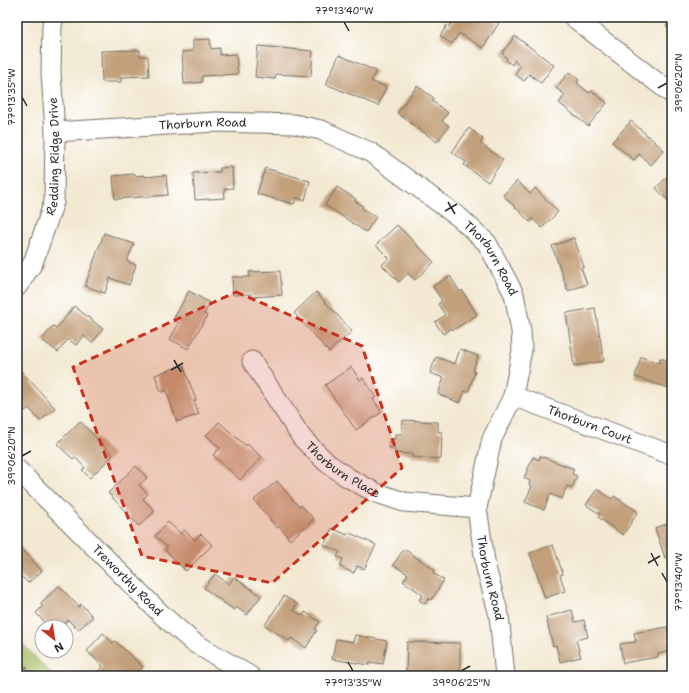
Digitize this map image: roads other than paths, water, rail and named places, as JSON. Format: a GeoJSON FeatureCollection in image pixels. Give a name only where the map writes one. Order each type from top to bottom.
{"type":"FeatureCollection","features":[{"type":"Feature","properties":{"kind":"street","name":"Redding Ridge Drive"},"geometry":{"type":"LineString","coordinates":[[17,287],[33,263],[54,202],[55,132],[51,72],[52,25],[54,17]]}},
{"type":"Feature","properties":{"kind":"street"},"geometry":{"type":"LineString","coordinates":[[573,17],[672,94]]}},
{"type":"Feature","properties":{"kind":"street","name":"Thorburn Road"},"geometry":{"type":"LineString","coordinates":[[55,132],[216,122],[294,124],[321,130],[370,152],[460,218],[487,243],[514,294],[521,331],[522,350],[513,396],[492,440],[477,508],[486,568],[499,615],[505,676]]}},
{"type":"Feature","properties":{"kind":"street","name":"Thorburn Place"},"geometry":{"type":"LineString","coordinates":[[252,362],[302,438],[326,462],[347,477],[374,492],[404,502],[477,508]]}},
{"type":"Feature","properties":{"kind":"street","name":"Thorburn Court"},"geometry":{"type":"LineString","coordinates":[[513,396],[666,454]]}},
{"type":"Feature","properties":{"kind":"street","name":"Treworthy Road"},"geometry":{"type":"LineString","coordinates":[[17,469],[162,615],[193,642],[250,676]]}}]}
